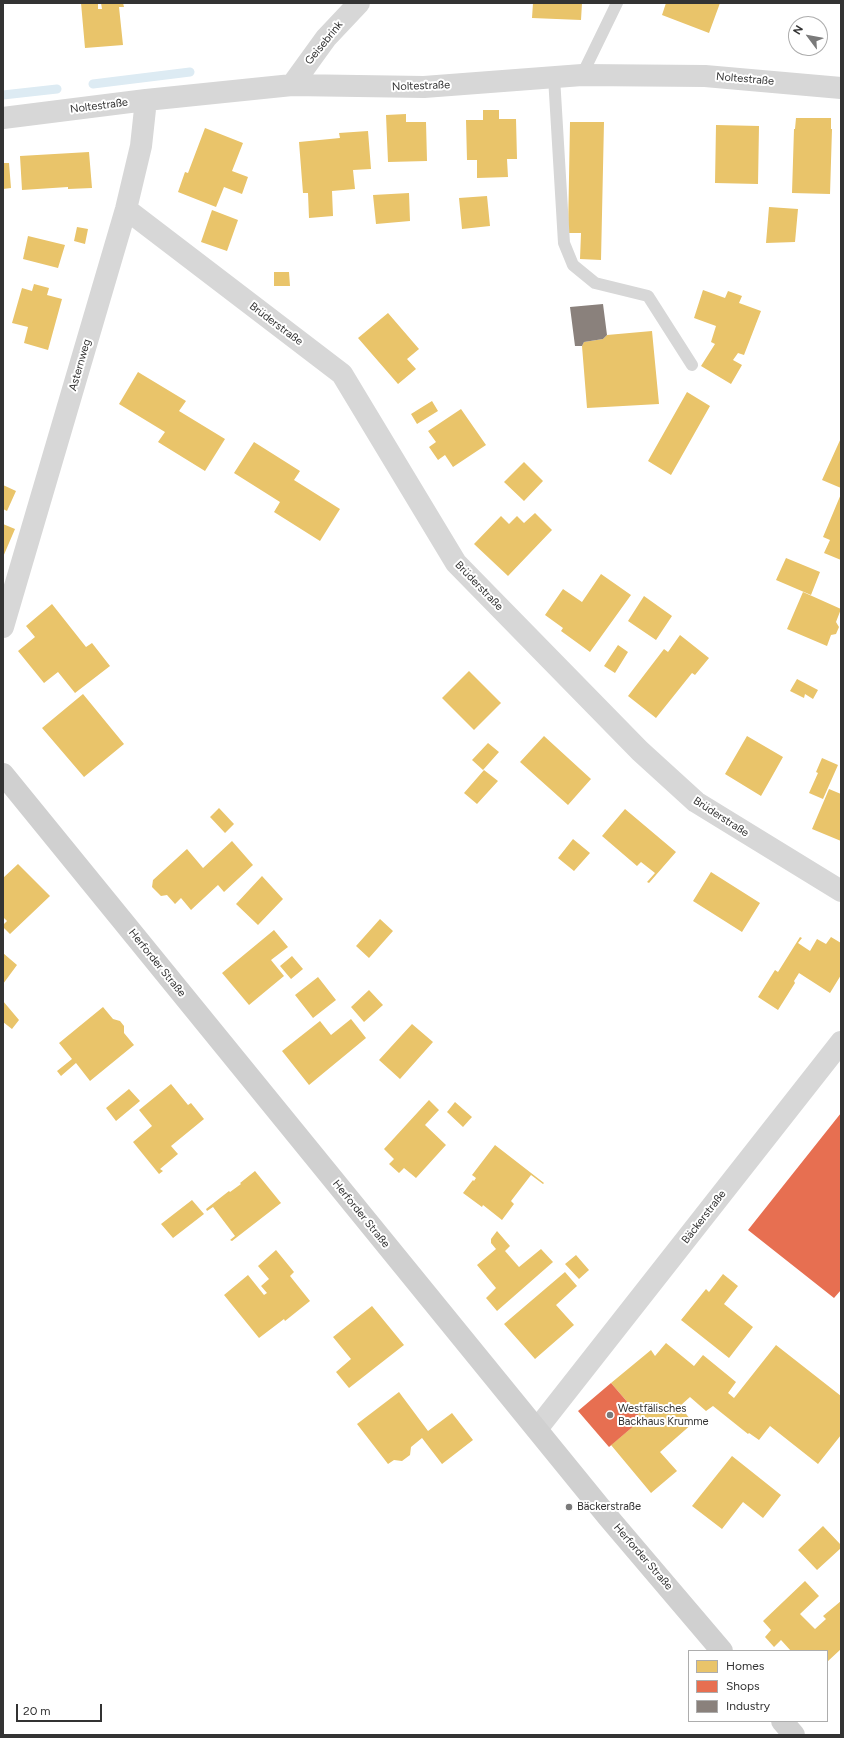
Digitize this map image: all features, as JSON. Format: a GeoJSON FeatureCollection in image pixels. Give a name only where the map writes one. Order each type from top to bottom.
{"type":"FeatureCollection","features":[{"type":"Feature","properties":{"kind":"main road","name":"Herforder Straße"},"geometry":{"type":"LineString","coordinates":[[4,776],[608,1517],[721,1650]]}},
{"type":"Feature","properties":{"kind":"main road"},"geometry":{"type":"LineString","coordinates":[[783,1722],[794,1735]]}},
{"type":"Feature","properties":{"kind":"street","name":"Geisebrink"},"geometry":{"type":"LineString","coordinates":[[292,85],[326,38],[359,3]]}},
{"type":"Feature","properties":{"kind":"street","name":"Noltestraße"},"geometry":{"type":"LineString","coordinates":[[3,118],[146,100],[292,85],[424,87],[582,75],[705,76],[841,88]]}},
{"type":"Feature","properties":{"kind":"street","name":"Asternweg"},"geometry":{"type":"LineString","coordinates":[[3,627],[126,209],[141,146],[146,100]]}},
{"type":"Feature","properties":{"kind":"street","name":"Brüderstraße"},"geometry":{"type":"LineString","coordinates":[[126,209],[342,374],[456,563],[640,751],[696,802],[841,891]]}},
{"type":"Feature","properties":{"kind":"street","name":"Bäckerstraße"},"geometry":{"type":"LineString","coordinates":[[537,1429],[841,1042]]}},
{"type":"Feature","properties":{"kind":"lane"},"geometry":{"type":"LineString","coordinates":[[582,75],[617,3]]}},
{"type":"Feature","properties":{"kind":"lane"},"geometry":{"type":"LineString","coordinates":[[554,77],[564,243],[573,265],[595,283],[648,296],[692,365]]}},
{"type":"Feature","properties":{"kind":"building: Homes"},"geometry":{"type":"Polygon","coordinates":[[[81,3],[98,3],[98,9],[102,9],[101,3],[123,3],[124,7],[119,7],[123,45],[85,48],[81,3]]]}},
{"type":"Feature","properties":{"kind":"building: Homes"},"geometry":{"type":"Polygon","coordinates":[[[533,3],[582,3],[581,20],[532,18],[533,3]]]}},
{"type":"Feature","properties":{"kind":"building: Homes"},"geometry":{"type":"Polygon","coordinates":[[[666,3],[720,3],[709,33],[662,15],[666,3]]]}},
{"type":"Feature","properties":{"kind":"building: Homes"},"geometry":{"type":"Polygon","coordinates":[[[483,110],[499,110],[499,119],[516,119],[517,159],[507,159],[508,177],[477,178],[477,160],[467,160],[466,120],[483,120],[483,110]]]}},
{"type":"Feature","properties":{"kind":"building: Homes"},"geometry":{"type":"Polygon","coordinates":[[[406,114],[406,122],[426,122],[427,161],[388,162],[386,115],[406,114]]]}},
{"type":"Feature","properties":{"kind":"building: Homes"},"geometry":{"type":"Polygon","coordinates":[[[796,118],[831,118],[830,194],[792,193],[794,129],[796,118]]]}},
{"type":"Feature","properties":{"kind":"building: Homes"},"geometry":{"type":"Polygon","coordinates":[[[570,122],[604,122],[601,260],[580,259],[581,233],[568,233],[570,122]]]}},
{"type":"Feature","properties":{"kind":"building: Homes"},"geometry":{"type":"Polygon","coordinates":[[[716,125],[759,126],[758,184],[715,183],[716,125]]]}},
{"type":"Feature","properties":{"kind":"building: Homes"},"geometry":{"type":"Polygon","coordinates":[[[205,128],[243,143],[232,171],[248,177],[242,194],[224,187],[216,207],[178,192],[185,172],[188,173],[205,128]]]}},
{"type":"Feature","properties":{"kind":"building: Homes"},"geometry":{"type":"Polygon","coordinates":[[[368,131],[371,169],[353,170],[355,189],[332,191],[333,216],[309,218],[308,193],[303,193],[299,142],[340,138],[339,133],[368,131]]]}},
{"type":"Feature","properties":{"kind":"building: Homes"},"geometry":{"type":"Polygon","coordinates":[[[89,152],[92,188],[68,189],[68,187],[22,190],[20,156],[89,152]]]}},
{"type":"Feature","properties":{"kind":"building: Homes"},"geometry":{"type":"Polygon","coordinates":[[[3,163],[9,163],[11,188],[3,189],[3,163]]]}},
{"type":"Feature","properties":{"kind":"building: Homes"},"geometry":{"type":"Polygon","coordinates":[[[409,193],[410,221],[376,224],[373,195],[409,193]]]}},
{"type":"Feature","properties":{"kind":"building: Homes"},"geometry":{"type":"Polygon","coordinates":[[[487,196],[490,226],[462,229],[459,198],[487,196]]]}},
{"type":"Feature","properties":{"kind":"building: Homes"},"geometry":{"type":"Polygon","coordinates":[[[769,207],[798,209],[795,242],[766,243],[769,207]]]}},
{"type":"Feature","properties":{"kind":"building: Homes"},"geometry":{"type":"Polygon","coordinates":[[[212,210],[238,220],[227,251],[201,242],[212,210]]]}},
{"type":"Feature","properties":{"kind":"building: Homes"},"geometry":{"type":"Polygon","coordinates":[[[77,227],[88,229],[85,244],[74,241],[77,227]]]}},
{"type":"Feature","properties":{"kind":"building: Homes"},"geometry":{"type":"Polygon","coordinates":[[[28,236],[65,245],[58,268],[23,259],[28,236]]]}},
{"type":"Feature","properties":{"kind":"building: Homes"},"geometry":{"type":"Polygon","coordinates":[[[274,272],[289,272],[290,286],[274,286],[274,272]]]}},
{"type":"Feature","properties":{"kind":"building: Homes"},"geometry":{"type":"Polygon","coordinates":[[[34,284],[49,288],[47,295],[62,299],[48,350],[24,343],[28,327],[12,323],[22,288],[32,291],[34,284]]]}},
{"type":"Feature","properties":{"kind":"building: Homes"},"geometry":{"type":"Polygon","coordinates":[[[703,290],[725,298],[728,291],[742,296],[739,303],[761,311],[744,355],[738,353],[733,360],[742,365],[731,384],[701,366],[715,344],[711,342],[716,326],[694,318],[703,290]]]}},
{"type":"Feature","properties":{"kind":"building: Homes"},"geometry":{"type":"Polygon","coordinates":[[[388,313],[419,349],[407,359],[416,369],[398,384],[358,338],[388,313]]]}},
{"type":"Feature","properties":{"kind":"building: Homes"},"geometry":{"type":"Polygon","coordinates":[[[652,331],[659,404],[587,408],[582,346],[584,342],[603,339],[607,335],[652,331]]]}},
{"type":"Feature","properties":{"kind":"building: Homes"},"geometry":{"type":"Polygon","coordinates":[[[138,372],[186,401],[179,411],[225,439],[205,471],[158,442],[165,432],[119,404],[138,372]]]}},
{"type":"Feature","properties":{"kind":"building: Homes"},"geometry":{"type":"Polygon","coordinates":[[[687,392],[710,406],[671,475],[648,461],[687,392]]]}},
{"type":"Feature","properties":{"kind":"building: Homes"},"geometry":{"type":"Polygon","coordinates":[[[432,401],[438,411],[417,424],[411,414],[432,401]]]}},
{"type":"Feature","properties":{"kind":"building: Homes"},"geometry":{"type":"Polygon","coordinates":[[[461,409],[486,445],[453,467],[445,455],[438,460],[429,447],[436,442],[428,431],[461,409]]]}},
{"type":"Feature","properties":{"kind":"building: Homes"},"geometry":{"type":"Polygon","coordinates":[[[841,438],[841,488],[822,480],[841,438]]]}},
{"type":"Feature","properties":{"kind":"building: Homes"},"geometry":{"type":"Polygon","coordinates":[[[254,442],[300,471],[294,480],[340,509],[320,541],[274,512],[280,502],[234,473],[254,442]]]}},
{"type":"Feature","properties":{"kind":"building: Homes"},"geometry":{"type":"Polygon","coordinates":[[[524,462],[543,481],[524,501],[504,482],[524,462]]]}},
{"type":"Feature","properties":{"kind":"building: Homes"},"geometry":{"type":"Polygon","coordinates":[[[3,485],[16,491],[7,511],[3,509],[3,485]]]}},
{"type":"Feature","properties":{"kind":"building: Homes"},"geometry":{"type":"Polygon","coordinates":[[[841,494],[841,560],[824,553],[830,540],[823,537],[841,494]]]}},
{"type":"Feature","properties":{"kind":"building: Homes"},"geometry":{"type":"Polygon","coordinates":[[[535,513],[552,530],[508,576],[474,544],[501,516],[509,524],[517,516],[524,523],[535,513]]]}},
{"type":"Feature","properties":{"kind":"building: Homes"},"geometry":{"type":"Polygon","coordinates":[[[3,524],[15,529],[3,557],[3,524]]]}},
{"type":"Feature","properties":{"kind":"building: Homes"},"geometry":{"type":"Polygon","coordinates":[[[786,558],[820,572],[811,595],[776,580],[786,558]]]}},
{"type":"Feature","properties":{"kind":"building: Homes"},"geometry":{"type":"Polygon","coordinates":[[[601,574],[631,595],[590,652],[561,631],[563,628],[545,615],[563,589],[582,602],[601,574]]]}},
{"type":"Feature","properties":{"kind":"building: Homes"},"geometry":{"type":"Polygon","coordinates":[[[803,592],[841,609],[836,622],[839,627],[836,634],[831,635],[827,646],[787,629],[803,592]]]}},
{"type":"Feature","properties":{"kind":"building: Homes"},"geometry":{"type":"Polygon","coordinates":[[[644,596],[672,616],[656,640],[628,621],[644,596]]]}},
{"type":"Feature","properties":{"kind":"building: Homes"},"geometry":{"type":"Polygon","coordinates":[[[52,604],[86,647],[92,643],[110,666],[75,693],[58,672],[44,683],[18,651],[35,637],[26,626],[52,604]]]}},
{"type":"Feature","properties":{"kind":"building: Homes"},"geometry":{"type":"Polygon","coordinates":[[[680,635],[709,658],[695,675],[692,673],[656,718],[628,696],[664,649],[668,652],[680,635]]]}},
{"type":"Feature","properties":{"kind":"building: Homes"},"geometry":{"type":"Polygon","coordinates":[[[618,645],[628,652],[615,673],[604,666],[618,645]]]}},
{"type":"Feature","properties":{"kind":"building: Homes"},"geometry":{"type":"Polygon","coordinates":[[[469,671],[501,703],[474,730],[442,698],[469,671]]]}},
{"type":"Feature","properties":{"kind":"building: Homes"},"geometry":{"type":"Polygon","coordinates":[[[797,679],[818,690],[813,699],[805,694],[804,698],[790,691],[797,679]]]}},
{"type":"Feature","properties":{"kind":"building: Homes"},"geometry":{"type":"Polygon","coordinates":[[[83,694],[124,744],[84,777],[42,728],[83,694]]]}},
{"type":"Feature","properties":{"kind":"building: Homes"},"geometry":{"type":"Polygon","coordinates":[[[544,736],[591,779],[568,805],[520,762],[544,736]]]}},
{"type":"Feature","properties":{"kind":"building: Homes"},"geometry":{"type":"Polygon","coordinates":[[[747,736],[783,757],[761,796],[725,774],[747,736]]]}},
{"type":"Feature","properties":{"kind":"building: Homes"},"geometry":{"type":"Polygon","coordinates":[[[488,743],[499,752],[483,770],[472,760],[488,743]]]}},
{"type":"Feature","properties":{"kind":"building: Homes"},"geometry":{"type":"Polygon","coordinates":[[[822,758],[838,765],[823,799],[809,793],[818,773],[816,772],[822,758]]]}},
{"type":"Feature","properties":{"kind":"building: Homes"},"geometry":{"type":"Polygon","coordinates":[[[484,770],[498,781],[477,804],[464,793],[484,770]]]}},
{"type":"Feature","properties":{"kind":"building: Homes"},"geometry":{"type":"Polygon","coordinates":[[[829,789],[841,794],[841,841],[812,829],[829,789]]]}},
{"type":"Feature","properties":{"kind":"building: Homes"},"geometry":{"type":"Polygon","coordinates":[[[219,808],[234,824],[225,833],[210,817],[219,808]]]}},
{"type":"Feature","properties":{"kind":"building: Homes"},"geometry":{"type":"Polygon","coordinates":[[[625,809],[676,852],[649,883],[647,882],[655,873],[641,862],[637,866],[602,836],[625,809]]]}},
{"type":"Feature","properties":{"kind":"building: Homes"},"geometry":{"type":"Polygon","coordinates":[[[573,839],[590,853],[574,871],[558,858],[573,839]]]}},
{"type":"Feature","properties":{"kind":"building: Homes"},"geometry":{"type":"Polygon","coordinates":[[[232,841],[253,865],[224,892],[218,885],[191,910],[181,898],[175,904],[167,895],[161,896],[152,887],[153,880],[187,849],[203,868],[232,841]]]}},
{"type":"Feature","properties":{"kind":"building: Homes"},"geometry":{"type":"Polygon","coordinates":[[[18,864],[50,896],[10,934],[3,927],[7,921],[3,917],[3,878],[18,864]]]}},
{"type":"Feature","properties":{"kind":"building: Homes"},"geometry":{"type":"Polygon","coordinates":[[[711,872],[760,903],[742,932],[693,901],[711,872]]]}},
{"type":"Feature","properties":{"kind":"building: Homes"},"geometry":{"type":"Polygon","coordinates":[[[262,876],[283,899],[258,925],[236,904],[262,876]]]}},
{"type":"Feature","properties":{"kind":"building: Homes"},"geometry":{"type":"Polygon","coordinates":[[[380,919],[393,931],[369,958],[356,946],[380,919]]]}},
{"type":"Feature","properties":{"kind":"building: Homes"},"geometry":{"type":"Polygon","coordinates":[[[274,930],[288,947],[271,960],[284,976],[249,1005],[222,973],[274,930]]]}},
{"type":"Feature","properties":{"kind":"building: Homes"},"geometry":{"type":"Polygon","coordinates":[[[800,937],[802,938],[798,943],[810,951],[817,939],[826,944],[831,937],[841,943],[841,975],[830,993],[799,973],[794,981],[795,983],[778,1010],[758,997],[775,970],[778,972],[800,937]]]}},
{"type":"Feature","properties":{"kind":"building: Homes"},"geometry":{"type":"Polygon","coordinates":[[[3,953],[17,965],[3,984],[3,953]]]}},
{"type":"Feature","properties":{"kind":"building: Homes"},"geometry":{"type":"Polygon","coordinates":[[[292,956],[303,969],[291,979],[280,966],[292,956]]]}},
{"type":"Feature","properties":{"kind":"building: Homes"},"geometry":{"type":"Polygon","coordinates":[[[318,977],[336,1000],[313,1018],[295,995],[318,977]]]}},
{"type":"Feature","properties":{"kind":"building: Homes"},"geometry":{"type":"Polygon","coordinates":[[[369,990],[383,1005],[364,1022],[351,1007],[369,990]]]}},
{"type":"Feature","properties":{"kind":"building: Homes"},"geometry":{"type":"Polygon","coordinates":[[[3,1001],[19,1020],[12,1029],[3,1022],[3,1001]]]}},
{"type":"Feature","properties":{"kind":"building: Homes"},"geometry":{"type":"Polygon","coordinates":[[[103,1007],[113,1019],[120,1021],[124,1026],[124,1033],[134,1045],[90,1081],[76,1063],[61,1076],[57,1071],[72,1059],[59,1043],[103,1007]]]}},
{"type":"Feature","properties":{"kind":"building: Homes"},"geometry":{"type":"Polygon","coordinates":[[[351,1019],[366,1038],[309,1085],[282,1051],[320,1021],[331,1035],[351,1019]]]}},
{"type":"Feature","properties":{"kind":"building: Homes"},"geometry":{"type":"Polygon","coordinates":[[[412,1024],[433,1042],[400,1079],[379,1060],[412,1024]]]}},
{"type":"Feature","properties":{"kind":"building: Homes"},"geometry":{"type":"Polygon","coordinates":[[[171,1084],[188,1105],[191,1103],[204,1119],[171,1146],[178,1154],[160,1169],[163,1171],[159,1174],[133,1142],[152,1126],[139,1110],[171,1084]]]}},
{"type":"Feature","properties":{"kind":"building: Homes"},"geometry":{"type":"Polygon","coordinates":[[[129,1089],[140,1101],[116,1121],[106,1108],[129,1089]]]}},
{"type":"Feature","properties":{"kind":"building: Homes"},"geometry":{"type":"Polygon","coordinates":[[[429,1100],[439,1110],[425,1125],[446,1145],[416,1178],[404,1168],[399,1173],[389,1164],[394,1159],[384,1149],[429,1100]]]}},
{"type":"Feature","properties":{"kind":"building: Homes"},"geometry":{"type":"Polygon","coordinates":[[[455,1102],[472,1117],[463,1127],[447,1112],[455,1102]]]}},
{"type":"Feature","properties":{"kind":"building: Homes"},"geometry":{"type":"Polygon","coordinates":[[[495,1145],[544,1183],[543,1184],[531,1175],[511,1201],[514,1204],[502,1220],[483,1205],[482,1207],[463,1193],[476,1178],[472,1175],[495,1145]]]}},
{"type":"Feature","properties":{"kind":"building: Homes"},"geometry":{"type":"Polygon","coordinates":[[[255,1171],[281,1203],[232,1241],[230,1240],[235,1236],[213,1207],[207,1211],[206,1209],[229,1191],[230,1192],[241,1184],[240,1183],[255,1171]]]}},
{"type":"Feature","properties":{"kind":"building: Homes"},"geometry":{"type":"Polygon","coordinates":[[[192,1200],[204,1214],[173,1238],[161,1224],[192,1200]]]}},
{"type":"Feature","properties":{"kind":"building: Homes"},"geometry":{"type":"Polygon","coordinates":[[[497,1231],[510,1246],[505,1251],[519,1267],[541,1249],[553,1262],[497,1311],[486,1298],[496,1288],[477,1265],[496,1249],[491,1243],[491,1239],[497,1231]]]}},
{"type":"Feature","properties":{"kind":"building: Homes"},"geometry":{"type":"Polygon","coordinates":[[[276,1250],[294,1272],[290,1276],[310,1301],[285,1321],[284,1319],[259,1338],[224,1295],[248,1275],[264,1295],[267,1293],[261,1286],[269,1279],[258,1266],[276,1250]]]}},
{"type":"Feature","properties":{"kind":"building: Homes"},"geometry":{"type":"Polygon","coordinates":[[[576,1255],[589,1270],[579,1279],[565,1264],[576,1255]]]}},
{"type":"Feature","properties":{"kind":"building: Homes"},"geometry":{"type":"Polygon","coordinates":[[[565,1272],[577,1286],[556,1305],[574,1325],[535,1359],[504,1324],[565,1272]]]}},
{"type":"Feature","properties":{"kind":"building: Homes"},"geometry":{"type":"Polygon","coordinates":[[[723,1274],[738,1286],[724,1304],[753,1327],[729,1358],[681,1320],[706,1289],[709,1292],[723,1274]]]}},
{"type":"Feature","properties":{"kind":"building: Homes"},"geometry":{"type":"Polygon","coordinates":[[[372,1306],[404,1345],[349,1388],[336,1372],[351,1359],[333,1337],[372,1306]]]}},
{"type":"Feature","properties":{"kind":"building: Homes"},"geometry":{"type":"Polygon","coordinates":[[[666,1343],[694,1366],[703,1355],[736,1382],[728,1393],[734,1398],[776,1345],[841,1396],[841,1435],[818,1464],[770,1426],[759,1440],[749,1433],[748,1434],[713,1406],[706,1411],[690,1397],[680,1406],[693,1423],[660,1452],[677,1471],[651,1493],[611,1445],[642,1419],[611,1383],[651,1350],[655,1356],[666,1343]]]}},
{"type":"Feature","properties":{"kind":"building: Homes"},"geometry":{"type":"Polygon","coordinates":[[[399,1392],[428,1431],[452,1413],[473,1440],[442,1464],[422,1438],[411,1447],[410,1455],[402,1461],[394,1460],[388,1464],[357,1424],[399,1392]]]}},
{"type":"Feature","properties":{"kind":"building: Homes"},"geometry":{"type":"Polygon","coordinates":[[[732,1456],[781,1495],[763,1518],[743,1502],[722,1529],[692,1506],[732,1456]]]}},
{"type":"Feature","properties":{"kind":"building: Homes"},"geometry":{"type":"Polygon","coordinates":[[[823,1526],[841,1545],[841,1548],[817,1570],[798,1550],[823,1526]]]}},
{"type":"Feature","properties":{"kind":"building: Homes"},"geometry":{"type":"Polygon","coordinates":[[[805,1581],[819,1596],[800,1614],[815,1629],[826,1619],[823,1616],[841,1601],[841,1649],[828,1661],[828,1650],[790,1650],[781,1640],[774,1647],[765,1637],[771,1630],[763,1621],[805,1581]]]}},
{"type":"Feature","properties":{"kind":"building: Shops"},"geometry":{"type":"Polygon","coordinates":[[[841,1113],[841,1290],[834,1298],[748,1230],[841,1113]]]}},
{"type":"Feature","properties":{"kind":"building: Shops","name":"Westfälisches Backhaus Krumme"},"geometry":{"type":"Polygon","coordinates":[[[611,1383],[642,1419],[609,1447],[578,1411],[611,1383]]]}},
{"type":"Feature","properties":{"kind":"building: Industry"},"geometry":{"type":"Polygon","coordinates":[[[603,304],[607,335],[603,339],[584,342],[582,346],[575,346],[570,307],[603,304]]]}},
{"type":"Feature","properties":{"kind":"waterway"},"geometry":{"type":"LineString","coordinates":[[93,84],[190,72]]}},
{"type":"Feature","properties":{"kind":"waterway"},"geometry":{"type":"LineString","coordinates":[[3,95],[57,89]]}},
{"type":"Feature","properties":{"kind":"place","name":"Westfälisches Backhaus Krumme"},"geometry":{"type":"Point","coordinates":[610,1415]}},
{"type":"Feature","properties":{"kind":"place","name":"Bäckerstraße"},"geometry":{"type":"Point","coordinates":[569,1507]}}]}
